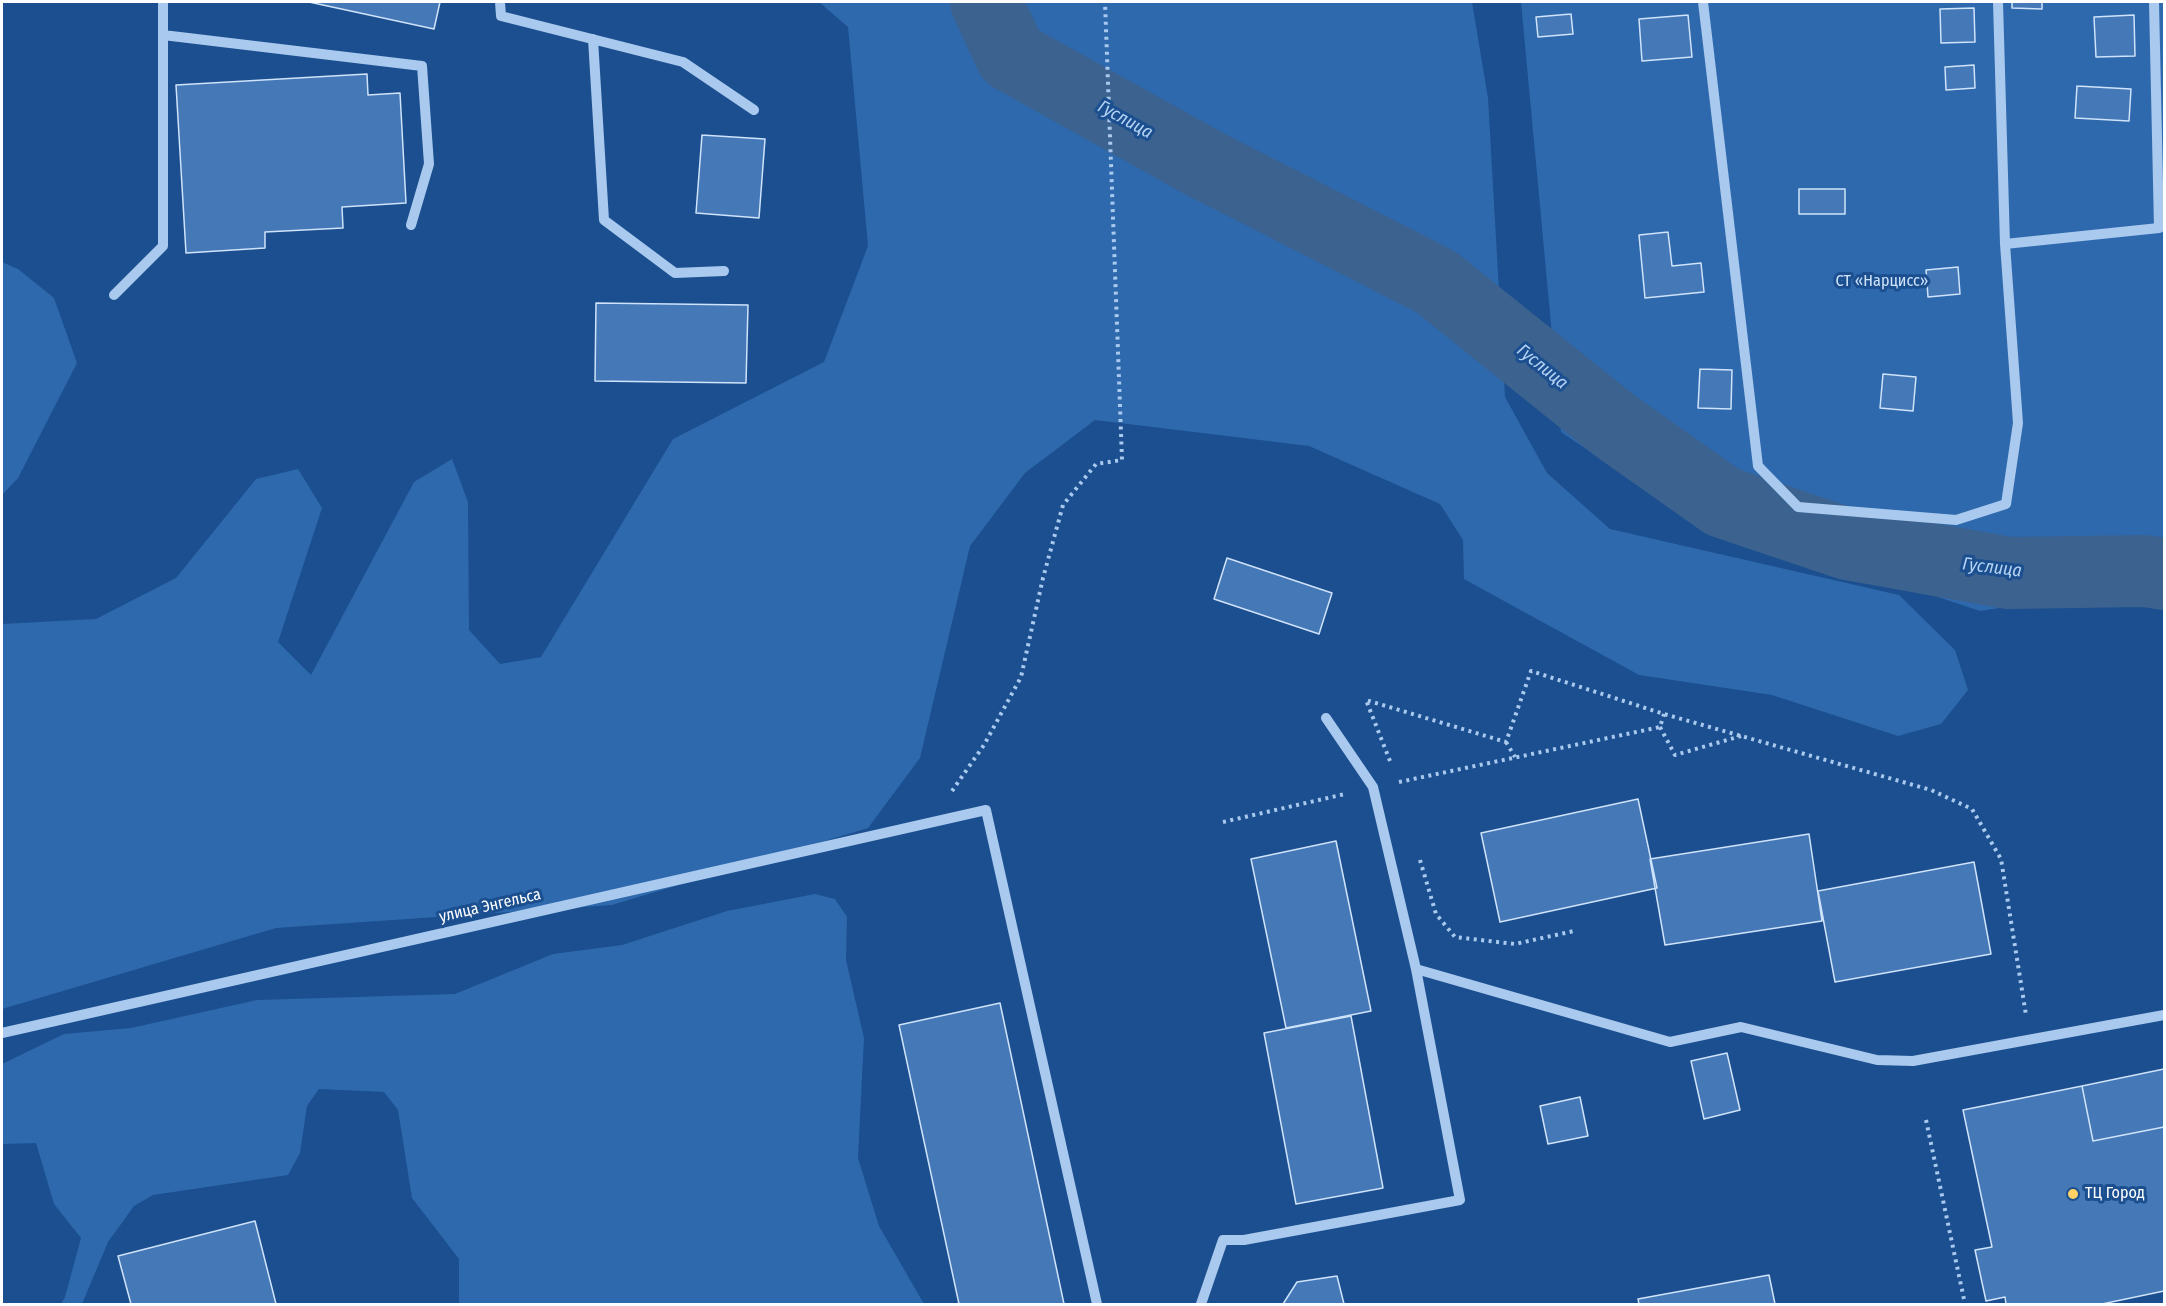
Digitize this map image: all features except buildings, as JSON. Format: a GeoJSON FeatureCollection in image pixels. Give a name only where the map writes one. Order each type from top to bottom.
{"type":"FeatureCollection","features":[{"type":"Feature","properties":{"kind":"street"},"geometry":{"type":"LineString","coordinates":[[114,296],[163,246],[163,2]]}},
{"type":"Feature","properties":{"kind":"street"},"geometry":{"type":"LineString","coordinates":[[500,2],[501,16],[683,62],[754,110]]}},
{"type":"Feature","properties":{"kind":"street"},"geometry":{"type":"LineString","coordinates":[[1703,2],[1758,466],[1798,507],[1956,520],[2006,504],[2018,423],[2005,244],[1998,2]]}},
{"type":"Feature","properties":{"kind":"street"},"geometry":{"type":"LineString","coordinates":[[2005,244],[2159,228],[2154,2]]}},
{"type":"Feature","properties":{"kind":"street"},"geometry":{"type":"LineString","coordinates":[[163,35],[422,66],[429,164],[411,225]]}},
{"type":"Feature","properties":{"kind":"street"},"geometry":{"type":"LineString","coordinates":[[593,39],[604,220],[675,273],[724,271]]}},
{"type":"Feature","properties":{"kind":"street"},"geometry":{"type":"LineString","coordinates":[[1201,1305],[1223,1240],[1244,1240],[1460,1200],[1416,969],[1372,787],[1326,718]]}},
{"type":"Feature","properties":{"kind":"street","name":"улица Энгельса"},"geometry":{"type":"LineString","coordinates":[[2,1033],[986,810],[1097,1305]]}},
{"type":"Feature","properties":{"kind":"street"},"geometry":{"type":"LineString","coordinates":[[1416,969],[1670,1042],[1741,1027],[1877,1060],[1913,1061],[2164,1015]]}},
{"type":"Feature","properties":{"kind":"path"},"geometry":{"type":"LineString","coordinates":[[931,821],[984,745],[1021,677],[1043,578],[1063,505],[1096,464],[1122,459],[1105,2]]}},
{"type":"Feature","properties":{"kind":"path"},"geometry":{"type":"LineString","coordinates":[[1506,742],[1531,671],[1664,714],[1931,790],[1971,808],[2001,859],[2030,1039]]}},
{"type":"Feature","properties":{"kind":"path"},"geometry":{"type":"LineString","coordinates":[[1401,793],[1366,700],[1506,742],[1515,757]]}},
{"type":"Feature","properties":{"kind":"path"},"geometry":{"type":"LineString","coordinates":[[1664,714],[1660,727],[1675,755],[1742,736]]}},
{"type":"Feature","properties":{"kind":"path"},"geometry":{"type":"LineString","coordinates":[[1223,822],[1372,787],[1660,727]]}},
{"type":"Feature","properties":{"kind":"path"},"geometry":{"type":"LineString","coordinates":[[1420,859],[1436,914],[1455,938],[1515,944],[1574,931]]}},
{"type":"Feature","properties":{"kind":"path"},"geometry":{"type":"LineString","coordinates":[[1926,1120],[1965,1305]]}},
{"type":"Feature","properties":{"kind":"green space"},"geometry":{"type":"Polygon","coordinates":[[[819,2],[1472,2],[1488,98],[1505,397],[1547,473],[1610,529],[1899,595],[1955,650],[1968,690],[1941,724],[1898,736],[1772,695],[1639,675],[1464,579],[1463,540],[1440,504],[1309,446],[1095,420],[1025,473],[970,546],[920,758],[868,828],[612,905],[276,928],[2,1009],[2,624],[96,619],[176,578],[256,479],[298,469],[322,508],[278,642],[311,675],[414,482],[452,459],[468,502],[469,630],[500,664],[541,657],[673,439],[824,362],[868,246],[848,27],[819,2]]]}},
{"type":"Feature","properties":{"kind":"green space","name":"СТ «Нарцисс»"},"geometry":{"type":"Polygon","coordinates":[[[1521,2],[2164,2],[2164,608],[2052,600],[1980,611],[1675,509],[1561,432],[1521,2]]]}},
{"type":"Feature","properties":{"kind":"green space"},"geometry":{"type":"Polygon","coordinates":[[[2,262],[18,269],[54,298],[77,363],[18,478],[2,495],[2,262]]]}},
{"type":"Feature","properties":{"kind":"green space"},"geometry":{"type":"Polygon","coordinates":[[[815,894],[835,899],[847,917],[846,960],[864,1038],[858,1158],[879,1226],[924,1304],[459,1304],[459,1259],[412,1198],[398,1110],[384,1092],[319,1089],[307,1106],[300,1153],[288,1175],[153,1195],[134,1206],[108,1242],[82,1304],[61,1304],[81,1238],[54,1204],[36,1143],[2,1144],[2,1064],[64,1034],[131,1028],[257,1000],[455,994],[553,954],[622,945],[727,911],[815,894]]]}},
{"type":"Feature","properties":{"kind":"waterway","name":"Гуслица"},"geometry":{"type":"LineString","coordinates":[[986,2],[1011,56],[1203,163],[1436,282],[1614,425],[1723,502],[1848,544],[2009,573],[2145,571],[2164,574]]}},
{"type":"Feature","properties":{"kind":"place","name":"ТЦ Город"},"geometry":{"type":"Point","coordinates":[2073,1194]}}]}
